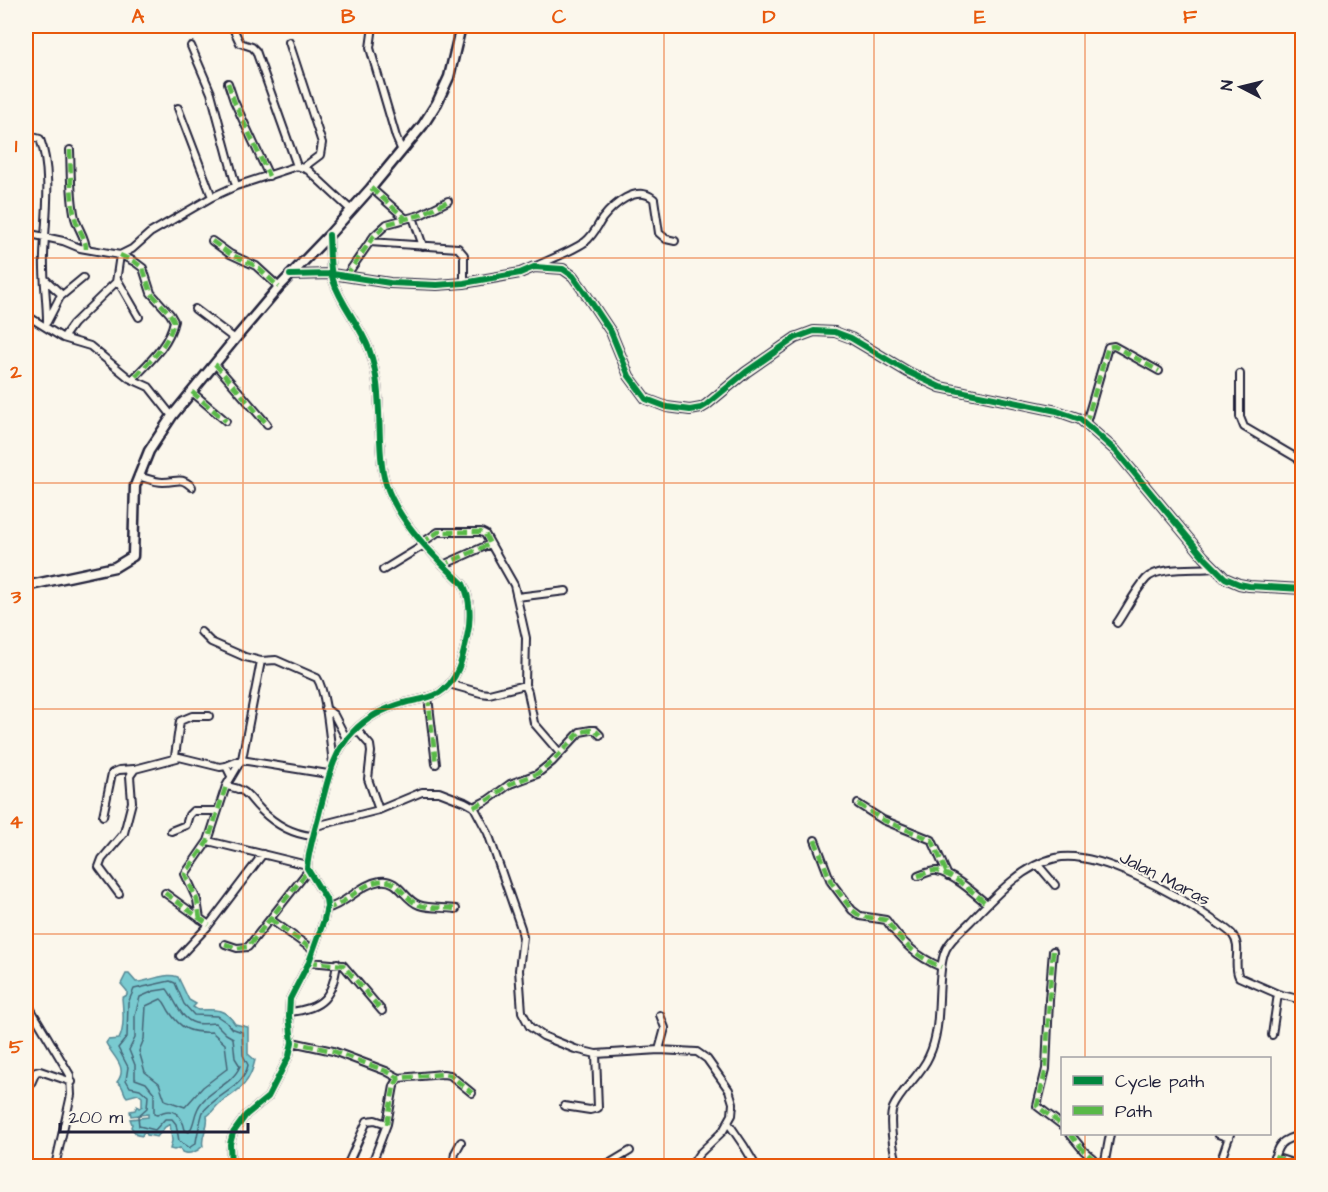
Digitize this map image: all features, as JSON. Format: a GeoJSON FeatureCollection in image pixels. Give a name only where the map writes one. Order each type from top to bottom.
{"type":"FeatureCollection","features":[{"type":"Feature","properties":{"kind":"main road"},"geometry":{"type":"LineString","coordinates":[[26,586],[115,567],[131,558],[134,552],[135,486],[149,451],[172,416],[235,339],[279,287],[371,188],[423,125],[445,88],[461,26]]}},
{"type":"Feature","properties":{"kind":"street"},"geometry":{"type":"LineString","coordinates":[[232,26],[240,43],[256,51],[301,167],[351,210]]}},
{"type":"Feature","properties":{"kind":"street"},"geometry":{"type":"LineString","coordinates":[[373,26],[370,48],[402,151]]}},
{"type":"Feature","properties":{"kind":"street"},"geometry":{"type":"LineString","coordinates":[[120,255],[132,249],[150,232],[212,197],[236,186],[301,167],[320,155],[322,143],[289,42]]}},
{"type":"Feature","properties":{"kind":"street"},"geometry":{"type":"LineString","coordinates":[[191,46],[211,93],[236,186]]}},
{"type":"Feature","properties":{"kind":"street"},"geometry":{"type":"LineString","coordinates":[[228,83],[234,101],[270,176]]}},
{"type":"Feature","properties":{"kind":"street"},"geometry":{"type":"LineString","coordinates":[[178,108],[212,197]]}},
{"type":"Feature","properties":{"kind":"street"},"geometry":{"type":"LineString","coordinates":[[26,140],[36,137],[42,143],[47,195],[44,256],[47,321]]}},
{"type":"Feature","properties":{"kind":"street"},"geometry":{"type":"LineString","coordinates":[[70,150],[75,216],[86,243],[86,249]]}},
{"type":"Feature","properties":{"kind":"street"},"geometry":{"type":"LineString","coordinates":[[371,188],[405,218]]}},
{"type":"Feature","properties":{"kind":"street"},"geometry":{"type":"LineString","coordinates":[[290,275],[332,274],[390,282],[437,285],[464,283],[520,273],[589,240],[611,210],[626,198],[637,194],[648,194],[654,199],[659,233],[666,239],[675,241]]}},
{"type":"Feature","properties":{"kind":"street"},"geometry":{"type":"LineString","coordinates":[[346,276],[370,242],[387,224],[413,217],[448,201]]}},
{"type":"Feature","properties":{"kind":"street"},"geometry":{"type":"LineString","coordinates":[[413,217],[423,246]]}},
{"type":"Feature","properties":{"kind":"street"},"geometry":{"type":"LineString","coordinates":[[26,233],[63,241],[76,247],[120,255],[143,268],[151,293],[174,321],[159,352],[133,379]]}},
{"type":"Feature","properties":{"kind":"street"},"geometry":{"type":"LineString","coordinates":[[225,944],[245,948],[270,919],[307,868],[312,836],[328,774],[346,740],[356,729],[381,712],[402,703],[439,693],[449,684],[462,658],[468,633],[468,597],[463,584],[423,544],[389,492],[382,468],[381,417],[375,370],[369,348],[335,286],[329,235]]}},
{"type":"Feature","properties":{"kind":"street"},"geometry":{"type":"LineString","coordinates":[[212,241],[230,254],[256,266],[279,287]]}},
{"type":"Feature","properties":{"kind":"street"},"geometry":{"type":"LineString","coordinates":[[370,242],[461,249],[464,255],[464,283]]}},
{"type":"Feature","properties":{"kind":"street"},"geometry":{"type":"LineString","coordinates":[[120,255],[117,279],[139,317]]}},
{"type":"Feature","properties":{"kind":"street"},"geometry":{"type":"LineString","coordinates":[[534,267],[563,269],[573,276],[611,332],[629,376],[638,391],[655,404],[690,410],[701,408],[795,338],[824,330],[851,338],[908,372],[940,387],[1057,411],[1086,423],[1120,455],[1214,568],[1225,578],[1239,584],[1302,590]]}},
{"type":"Feature","properties":{"kind":"street"},"geometry":{"type":"LineString","coordinates":[[45,328],[62,295],[83,278]]}},
{"type":"Feature","properties":{"kind":"street"},"geometry":{"type":"LineString","coordinates":[[63,338],[73,324],[117,279]]}},
{"type":"Feature","properties":{"kind":"street"},"geometry":{"type":"LineString","coordinates":[[45,280],[62,295]]}},
{"type":"Feature","properties":{"kind":"street"},"geometry":{"type":"LineString","coordinates":[[195,309],[235,339]]}},
{"type":"Feature","properties":{"kind":"street"},"geometry":{"type":"LineString","coordinates":[[26,315],[63,338],[90,346],[116,369],[142,382],[153,391],[172,416]]}},
{"type":"Feature","properties":{"kind":"street"},"geometry":{"type":"LineString","coordinates":[[1086,423],[1108,347],[1114,346],[1159,370]]}},
{"type":"Feature","properties":{"kind":"street"},"geometry":{"type":"LineString","coordinates":[[215,364],[267,424]]}},
{"type":"Feature","properties":{"kind":"street"},"geometry":{"type":"LineString","coordinates":[[1240,374],[1241,423],[1252,432],[1302,461]]}},
{"type":"Feature","properties":{"kind":"street"},"geometry":{"type":"LineString","coordinates":[[192,392],[226,421]]}},
{"type":"Feature","properties":{"kind":"street"},"geometry":{"type":"LineString","coordinates":[[138,476],[163,482],[181,480],[192,487]]}},
{"type":"Feature","properties":{"kind":"street"},"geometry":{"type":"LineString","coordinates":[[383,570],[442,531],[485,534],[513,580],[526,638],[525,685],[534,723],[560,752]]}},
{"type":"Feature","properties":{"kind":"street"},"geometry":{"type":"LineString","coordinates":[[442,565],[490,544]]}},
{"type":"Feature","properties":{"kind":"street"},"geometry":{"type":"LineString","coordinates":[[1117,623],[1139,588],[1151,574],[1168,570],[1214,568]]}},
{"type":"Feature","properties":{"kind":"street"},"geometry":{"type":"LineString","coordinates":[[517,597],[566,591]]}},
{"type":"Feature","properties":{"kind":"street"},"geometry":{"type":"LineString","coordinates":[[201,632],[212,642],[245,657],[261,661],[276,660],[314,675],[320,683],[333,763]]}},
{"type":"Feature","properties":{"kind":"street"},"geometry":{"type":"LineString","coordinates":[[200,919],[196,900],[185,876],[208,841],[226,786],[241,760],[261,661]]}},
{"type":"Feature","properties":{"kind":"street"},"geometry":{"type":"LineString","coordinates":[[449,684],[489,694],[525,685]]}},
{"type":"Feature","properties":{"kind":"street"},"geometry":{"type":"LineString","coordinates":[[428,697],[436,764]]}},
{"type":"Feature","properties":{"kind":"street"},"geometry":{"type":"LineString","coordinates":[[325,708],[334,715],[346,740]]}},
{"type":"Feature","properties":{"kind":"street"},"geometry":{"type":"LineString","coordinates":[[177,758],[174,754],[180,721],[192,716],[209,716]]}},
{"type":"Feature","properties":{"kind":"street"},"geometry":{"type":"LineString","coordinates":[[356,729],[370,745],[368,779],[379,810]]}},
{"type":"Feature","properties":{"kind":"street"},"geometry":{"type":"LineString","coordinates":[[474,807],[510,784],[537,774],[552,762],[580,732],[595,730],[600,735]]}},
{"type":"Feature","properties":{"kind":"street"},"geometry":{"type":"LineString","coordinates":[[103,816],[112,773],[177,758],[194,759],[220,767],[241,760],[328,774]]}},
{"type":"Feature","properties":{"kind":"street"},"geometry":{"type":"LineString","coordinates":[[226,766],[231,776]]}},
{"type":"Feature","properties":{"kind":"street"},"geometry":{"type":"LineString","coordinates":[[118,894],[99,867],[124,833],[132,802],[130,776],[135,769]]}},
{"type":"Feature","properties":{"kind":"street"},"geometry":{"type":"LineString","coordinates":[[226,786],[244,790],[264,813],[293,832],[312,836]]}},
{"type":"Feature","properties":{"kind":"street"},"geometry":{"type":"LineString","coordinates":[[316,826],[379,810],[422,792],[439,792],[474,807],[495,850],[521,928],[523,937],[519,970],[522,1012],[530,1027],[543,1036],[575,1049],[596,1054],[659,1050],[697,1052],[703,1055],[729,1090],[733,1103],[729,1124],[699,1154],[691,1167]]}},
{"type":"Feature","properties":{"kind":"street"},"geometry":{"type":"LineString","coordinates":[[858,804],[883,820],[904,830],[925,835],[932,840],[948,876]]}},
{"type":"Feature","properties":{"kind":"street"},"geometry":{"type":"LineString","coordinates":[[171,831],[186,825],[193,811],[216,811]]}},
{"type":"Feature","properties":{"kind":"street"},"geometry":{"type":"LineString","coordinates":[[815,840],[831,882],[855,913],[886,920],[901,941],[910,949],[925,960],[941,967]]}},
{"type":"Feature","properties":{"kind":"street"},"geometry":{"type":"LineString","coordinates":[[208,841],[263,854],[307,868],[326,899],[326,909],[309,962],[290,999],[292,1042],[284,1067],[268,1097],[246,1115],[233,1133],[230,1144],[231,1167]]}},
{"type":"Feature","properties":{"kind":"street"},"geometry":{"type":"LineString","coordinates":[[180,956],[209,925],[263,854]]}},
{"type":"Feature","properties":{"kind":"street","name":"Jalan Maras"},"geometry":{"type":"LineString","coordinates":[[898,1167],[893,1143],[893,1111],[917,1077],[929,1055],[937,1029],[942,957],[951,941],[987,904],[1018,877],[1038,865],[1066,857],[1096,862],[1128,873],[1180,899],[1233,936],[1238,948],[1239,977],[1278,994],[1302,1000]]}},
{"type":"Feature","properties":{"kind":"street"},"geometry":{"type":"LineString","coordinates":[[1038,865],[1054,885]]}},
{"type":"Feature","properties":{"kind":"street"},"geometry":{"type":"LineString","coordinates":[[918,876],[935,871],[948,876],[987,904]]}},
{"type":"Feature","properties":{"kind":"street"},"geometry":{"type":"LineString","coordinates":[[326,909],[338,906],[372,884],[385,880],[394,883],[418,905],[456,909]]}},
{"type":"Feature","properties":{"kind":"street"},"geometry":{"type":"LineString","coordinates":[[165,893],[209,925]]}},
{"type":"Feature","properties":{"kind":"street"},"geometry":{"type":"LineString","coordinates":[[270,919],[313,950]]}},
{"type":"Feature","properties":{"kind":"street"},"geometry":{"type":"LineString","coordinates":[[1053,951],[1048,1000],[1046,1069],[1037,1106],[1061,1124]]}},
{"type":"Feature","properties":{"kind":"street"},"geometry":{"type":"LineString","coordinates":[[309,962],[343,965],[382,1011]]}},
{"type":"Feature","properties":{"kind":"street"},"geometry":{"type":"LineString","coordinates":[[289,1012],[313,1008],[328,995],[334,985],[337,963]]}},
{"type":"Feature","properties":{"kind":"street"},"geometry":{"type":"LineString","coordinates":[[1272,1035],[1278,994]]}},
{"type":"Feature","properties":{"kind":"street"},"geometry":{"type":"LineString","coordinates":[[26,1001],[56,1048],[72,1082],[55,1167]]}},
{"type":"Feature","properties":{"kind":"street"},"geometry":{"type":"LineString","coordinates":[[659,1050],[665,1028],[660,1015]]}},
{"type":"Feature","properties":{"kind":"street"},"geometry":{"type":"LineString","coordinates":[[292,1042],[333,1051],[399,1078],[450,1075],[472,1093]]}},
{"type":"Feature","properties":{"kind":"street"},"geometry":{"type":"LineString","coordinates":[[564,1106],[590,1110],[598,1108],[596,1054]]}},
{"type":"Feature","properties":{"kind":"street"},"geometry":{"type":"LineString","coordinates":[[28,1090],[36,1072],[40,1071],[72,1082]]}},
{"type":"Feature","properties":{"kind":"street"},"geometry":{"type":"LineString","coordinates":[[371,1167],[387,1124],[394,1086],[399,1078]]}},
{"type":"Feature","properties":{"kind":"street"},"geometry":{"type":"LineString","coordinates":[[347,1167],[368,1121],[375,1120],[387,1124]]}},
{"type":"Feature","properties":{"kind":"street"},"geometry":{"type":"LineString","coordinates":[[729,1124],[756,1167]]}},
{"type":"Feature","properties":{"kind":"street"},"geometry":{"type":"LineString","coordinates":[[1071,1135],[1084,1151],[1103,1167],[1110,1135]]}},
{"type":"Feature","properties":{"kind":"street"},"geometry":{"type":"LineString","coordinates":[[1272,1167],[1282,1141],[1288,1137],[1302,1135]]}},
{"type":"Feature","properties":{"kind":"street"},"geometry":{"type":"LineString","coordinates":[[1219,1167],[1229,1136]]}},
{"type":"Feature","properties":{"kind":"street"},"geometry":{"type":"LineString","coordinates":[[453,1167],[455,1153],[461,1142]]}},
{"type":"Feature","properties":{"kind":"street"},"geometry":{"type":"LineString","coordinates":[[605,1167],[630,1151]]}},
{"type":"Feature","properties":{"kind":"street"},"geometry":{"type":"LineString","coordinates":[[1274,1157],[1302,1166]]}},
{"type":"Feature","properties":{"kind":"water"},"geometry":{"type":"Polygon","coordinates":[[[126,974],[129,974],[136,982],[161,976],[178,977],[189,1000],[196,1004],[193,1007],[198,1010],[223,1012],[235,1024],[248,1027],[248,1054],[255,1060],[250,1075],[243,1086],[207,1116],[203,1146],[193,1152],[182,1152],[180,1148],[170,1149],[172,1141],[170,1124],[157,1137],[146,1133],[142,1136],[137,1135],[131,1127],[130,1119],[148,1117],[148,1114],[131,1116],[130,1111],[135,1110],[137,1106],[139,1108],[142,1106],[142,1097],[138,1094],[127,1097],[125,1095],[121,1085],[117,1082],[120,1077],[120,1066],[106,1043],[108,1040],[119,1039],[121,1035],[122,998],[127,995],[127,991],[121,984],[126,974]]]}},
{"type":"Feature","properties":{"kind":"marked path"},"geometry":{"type":"LineString","coordinates":[[228,83],[269,176]]}},
{"type":"Feature","properties":{"kind":"marked path"},"geometry":{"type":"LineString","coordinates":[[70,150],[73,210],[86,249]]}},
{"type":"Feature","properties":{"kind":"marked path"},"geometry":{"type":"LineString","coordinates":[[371,188],[405,218]]}},
{"type":"Feature","properties":{"kind":"marked path"},"geometry":{"type":"LineString","coordinates":[[346,276],[374,236],[387,224],[420,215],[448,201]]}},
{"type":"Feature","properties":{"kind":"marked path"},"geometry":{"type":"LineString","coordinates":[[212,241],[230,254],[256,266],[279,287]]}},
{"type":"Feature","properties":{"kind":"marked path"},"geometry":{"type":"LineString","coordinates":[[120,255],[143,268],[151,293],[174,321],[168,338],[152,360],[133,379]]}},
{"type":"Feature","properties":{"kind":"marked path"},"geometry":{"type":"LineString","coordinates":[[1086,423],[1108,347],[1114,346],[1159,371]]}},
{"type":"Feature","properties":{"kind":"marked path"},"geometry":{"type":"LineString","coordinates":[[215,364],[267,424]]}},
{"type":"Feature","properties":{"kind":"marked path"},"geometry":{"type":"LineString","coordinates":[[192,392],[226,421]]}},
{"type":"Feature","properties":{"kind":"marked path"},"geometry":{"type":"LineString","coordinates":[[422,543],[438,532],[481,532],[485,534],[490,544],[443,565]]}},
{"type":"Feature","properties":{"kind":"marked path"},"geometry":{"type":"LineString","coordinates":[[428,697],[436,764]]}},
{"type":"Feature","properties":{"kind":"marked path"},"geometry":{"type":"LineString","coordinates":[[474,807],[510,784],[537,774],[552,762],[580,732],[595,730],[600,735]]}},
{"type":"Feature","properties":{"kind":"marked path"},"geometry":{"type":"LineString","coordinates":[[200,919],[197,900],[185,874],[208,841],[226,786]]}},
{"type":"Feature","properties":{"kind":"marked path"},"geometry":{"type":"LineString","coordinates":[[858,804],[883,820],[932,840],[948,876]]}},
{"type":"Feature","properties":{"kind":"marked path"},"geometry":{"type":"LineString","coordinates":[[815,840],[831,882],[852,910],[860,916],[886,920],[910,948],[924,959],[941,967]]}},
{"type":"Feature","properties":{"kind":"marked path"},"geometry":{"type":"LineString","coordinates":[[918,876],[932,871],[943,873],[987,904]]}},
{"type":"Feature","properties":{"kind":"marked path"},"geometry":{"type":"LineString","coordinates":[[225,944],[237,948],[248,947],[307,872]]}},
{"type":"Feature","properties":{"kind":"marked path"},"geometry":{"type":"LineString","coordinates":[[326,909],[366,886],[380,881],[387,881],[397,886],[409,899],[419,905],[456,909]]}},
{"type":"Feature","properties":{"kind":"marked path"},"geometry":{"type":"LineString","coordinates":[[165,893],[209,925]]}},
{"type":"Feature","properties":{"kind":"marked path"},"geometry":{"type":"LineString","coordinates":[[270,919],[313,950]]}},
{"type":"Feature","properties":{"kind":"marked path"},"geometry":{"type":"LineString","coordinates":[[1053,951],[1046,1069],[1037,1106],[1061,1124]]}},
{"type":"Feature","properties":{"kind":"marked path"},"geometry":{"type":"LineString","coordinates":[[309,962],[343,965],[382,1011]]}},
{"type":"Feature","properties":{"kind":"marked path"},"geometry":{"type":"LineString","coordinates":[[292,1042],[333,1051],[399,1078]]}},
{"type":"Feature","properties":{"kind":"marked path"},"geometry":{"type":"LineString","coordinates":[[387,1124],[394,1086],[399,1078],[450,1075],[472,1093]]}},
{"type":"Feature","properties":{"kind":"marked path"},"geometry":{"type":"LineString","coordinates":[[1071,1135],[1084,1151],[1102,1166]]}},
{"type":"Feature","properties":{"kind":"marked path"},"geometry":{"type":"LineString","coordinates":[[1274,1157],[1302,1166]]}},
{"type":"Feature","properties":{"kind":"cycle path"},"geometry":{"type":"LineString","coordinates":[[231,1166],[230,1144],[233,1133],[246,1115],[268,1097],[289,1056],[292,1042],[290,999],[309,962],[324,920],[326,899],[307,868],[309,852],[336,757],[346,740],[370,718],[397,705],[435,695],[445,688],[459,668],[469,624],[469,603],[463,584],[412,531],[392,499],[386,483],[382,466],[378,392],[373,363],[365,340],[333,280],[329,235]]}},
{"type":"Feature","properties":{"kind":"cycle path"},"geometry":{"type":"LineString","coordinates":[[290,275],[332,274],[390,283],[437,285],[464,283],[520,273],[534,267],[563,269],[573,276],[611,332],[629,376],[646,399],[667,407],[690,410],[706,405],[746,372],[795,338],[814,331],[835,332],[851,338],[908,372],[940,387],[1057,411],[1080,419],[1116,451],[1204,557],[1225,578],[1249,586],[1302,589]]}}]}
